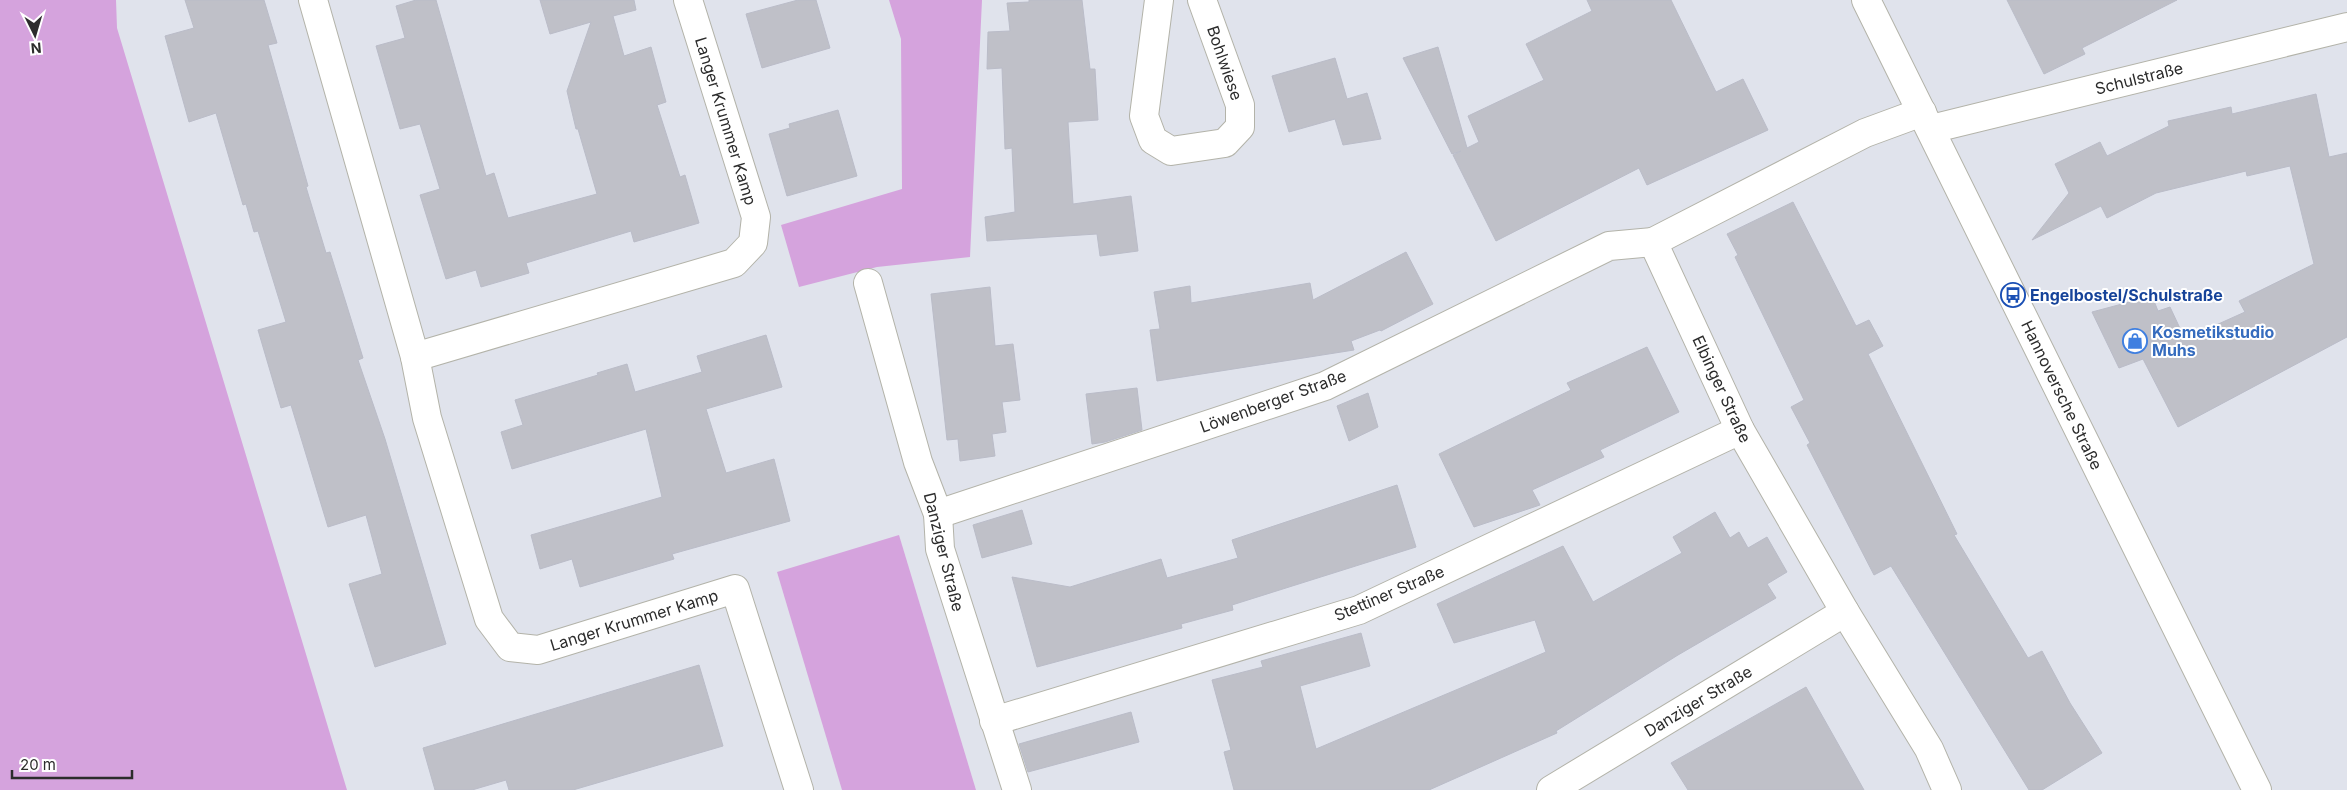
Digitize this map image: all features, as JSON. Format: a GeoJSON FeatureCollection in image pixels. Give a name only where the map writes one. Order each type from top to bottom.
{"type":"FeatureCollection","features":[{"type":"Feature","properties":{"kind":"street","name":"Langer Krummer Kamp"},"geometry":{"type":"LineString","coordinates":[[313,0],[415,357],[427,418],[489,619],[510,647],[538,650],[736,589],[799,790]]}},
{"type":"Feature","properties":{"kind":"street","name":"Langer Krummer Kamp"},"geometry":{"type":"LineString","coordinates":[[415,357],[734,263],[753,243],[756,218],[688,0]]}},
{"type":"Feature","properties":{"kind":"street","name":"Bohlwiese"},"geometry":{"type":"LineString","coordinates":[[1159,0],[1144,116],[1153,140],[1171,152],[1225,143],[1240,127],[1240,105],[1202,0]]}},
{"type":"Feature","properties":{"kind":"street","name":"Hannoversche Straße"},"geometry":{"type":"LineString","coordinates":[[1866,0],[2257,790]]}},
{"type":"Feature","properties":{"kind":"street","name":"Schulstraße"},"geometry":{"type":"LineString","coordinates":[[1927,121],[2347,27]]}},
{"type":"Feature","properties":{"kind":"street"},"geometry":{"type":"LineString","coordinates":[[1653,242],[1865,132],[1927,121]]}},
{"type":"Feature","properties":{"kind":"street","name":"Elbinger Straße"},"geometry":{"type":"LineString","coordinates":[[1653,242],[1740,430],[1845,612],[1929,749],[1947,790]]}},
{"type":"Feature","properties":{"kind":"street","name":"Löwenberger Straße"},"geometry":{"type":"LineString","coordinates":[[938,514],[1324,386],[1609,246],[1653,242]]}},
{"type":"Feature","properties":{"kind":"street","name":"Danziger Straße"},"geometry":{"type":"LineString","coordinates":[[868,283],[918,462],[938,514],[940,549],[1016,790]]}},
{"type":"Feature","properties":{"kind":"street","name":"Stettiner Straße"},"geometry":{"type":"LineString","coordinates":[[994,721],[1359,610],[1740,430]]}},
{"type":"Feature","properties":{"kind":"street","name":"Danziger Straße"},"geometry":{"type":"LineString","coordinates":[[1551,790],[1845,612]]}},
{"type":"Feature","properties":{"kind":"shaded area"},"geometry":{"type":"Polygon","coordinates":[[[0,0],[116,0],[117,28],[347,790],[0,790],[0,0]]]}},
{"type":"Feature","properties":{"kind":"shaded area"},"geometry":{"type":"Polygon","coordinates":[[[889,0],[982,0],[970,257],[877,267],[799,287],[781,225],[902,189],[901,39],[889,0]]]}},
{"type":"Feature","properties":{"kind":"shaded area"},"geometry":{"type":"Polygon","coordinates":[[[899,535],[976,790],[842,790],[777,572],[899,535]]]}},
{"type":"Feature","properties":{"kind":"building"},"geometry":{"type":"Polygon","coordinates":[[[185,0],[264,0],[277,43],[268,45],[308,186],[306,187],[326,253],[330,252],[363,358],[358,360],[385,439],[446,644],[375,667],[349,584],[382,574],[366,515],[328,527],[291,405],[281,408],[258,330],[286,322],[258,231],[254,232],[246,204],[243,205],[216,113],[189,122],[165,36],[194,28],[185,0]]]}},
{"type":"Feature","properties":{"kind":"building"},"geometry":{"type":"Polygon","coordinates":[[[416,0],[436,0],[486,176],[494,173],[508,218],[597,194],[578,129],[576,129],[567,91],[591,22],[550,34],[540,0],[634,0],[636,10],[613,16],[624,56],[651,47],[666,102],[657,105],[680,177],[685,175],[699,223],[634,242],[631,231],[526,263],[529,273],[481,287],[476,270],[446,279],[420,195],[440,189],[420,124],[400,129],[376,46],[405,38],[396,6],[416,0]]]}},
{"type":"Feature","properties":{"kind":"building"},"geometry":{"type":"Polygon","coordinates":[[[798,0],[816,0],[830,48],[762,68],[746,14],[798,0]]]}},
{"type":"Feature","properties":{"kind":"building"},"geometry":{"type":"Polygon","coordinates":[[[1029,0],[1082,0],[1090,69],[1095,69],[1098,120],[1068,122],[1073,204],[1131,196],[1138,251],[1100,256],[1097,234],[987,241],[985,217],[1015,212],[1012,148],[1005,149],[1002,68],[987,69],[988,32],[1010,31],[1007,3],[1029,2],[1029,0]]]}},
{"type":"Feature","properties":{"kind":"building"},"geometry":{"type":"Polygon","coordinates":[[[1587,0],[1671,0],[1716,92],[1743,79],[1768,130],[1647,185],[1639,168],[1496,241],[1453,155],[1461,151],[1452,154],[1403,58],[1438,47],[1467,148],[1479,142],[1468,116],[1544,80],[1526,44],[1592,11],[1587,0]]]}},
{"type":"Feature","properties":{"kind":"building"},"geometry":{"type":"Polygon","coordinates":[[[2007,0],[2177,0],[2082,48],[2085,54],[2044,74],[2007,0]]]}},
{"type":"Feature","properties":{"kind":"building"},"geometry":{"type":"Polygon","coordinates":[[[1335,58],[1347,99],[1367,93],[1381,139],[1343,145],[1335,119],[1289,132],[1272,76],[1335,58]]]}},
{"type":"Feature","properties":{"kind":"building"},"geometry":{"type":"Polygon","coordinates":[[[2316,94],[2329,157],[2347,153],[2347,337],[2178,427],[2143,359],[2119,368],[2092,312],[2152,296],[2158,311],[2170,307],[2185,339],[2245,312],[2239,301],[2314,264],[2290,166],[2247,176],[2246,171],[2156,193],[2107,218],[2101,206],[2032,240],[2069,193],[2055,164],[2100,142],[2107,156],[2169,126],[2168,121],[2231,107],[2232,114],[2316,94]]]}},
{"type":"Feature","properties":{"kind":"building"},"geometry":{"type":"Polygon","coordinates":[[[838,110],[857,176],[787,196],[769,134],[790,128],[789,124],[838,110]]]}},
{"type":"Feature","properties":{"kind":"building"},"geometry":{"type":"Polygon","coordinates":[[[1793,202],[1856,326],[1869,320],[1883,346],[1868,354],[1957,534],[1954,535],[2028,658],[2042,651],[2070,703],[2102,753],[2042,790],[2029,790],[1891,566],[1874,575],[1807,445],[1810,443],[1791,407],[1804,400],[1735,257],[1738,255],[1727,234],[1793,202]]]}},
{"type":"Feature","properties":{"kind":"building"},"geometry":{"type":"Polygon","coordinates":[[[1406,252],[1433,304],[1381,331],[1351,341],[1354,350],[1157,381],[1150,330],[1160,329],[1154,292],[1190,286],[1191,303],[1310,283],[1313,300],[1406,252]]]}},
{"type":"Feature","properties":{"kind":"building"},"geometry":{"type":"Polygon","coordinates":[[[990,287],[995,346],[1013,344],[1020,400],[1002,402],[1006,432],[992,434],[995,456],[960,461],[958,439],[947,440],[931,294],[990,287]]]}},
{"type":"Feature","properties":{"kind":"building"},"geometry":{"type":"Polygon","coordinates":[[[766,335],[782,387],[706,409],[726,473],[774,459],[790,521],[672,554],[674,559],[580,587],[572,559],[540,569],[531,535],[662,497],[646,429],[512,469],[501,432],[523,425],[515,400],[598,375],[597,373],[627,364],[635,392],[702,372],[697,356],[766,335]]]}},
{"type":"Feature","properties":{"kind":"building"},"geometry":{"type":"Polygon","coordinates":[[[1647,347],[1679,412],[1600,450],[1604,457],[1532,490],[1540,505],[1474,527],[1439,454],[1571,390],[1567,383],[1647,347]]]}},
{"type":"Feature","properties":{"kind":"building"},"geometry":{"type":"Polygon","coordinates":[[[1137,388],[1142,430],[1105,442],[1092,444],[1086,394],[1137,388]]]}},
{"type":"Feature","properties":{"kind":"building"},"geometry":{"type":"Polygon","coordinates":[[[1368,393],[1378,427],[1349,441],[1337,406],[1368,393]]]}},
{"type":"Feature","properties":{"kind":"building"},"geometry":{"type":"Polygon","coordinates":[[[1397,485],[1416,547],[1232,605],[1233,610],[1181,624],[1182,628],[1037,667],[1012,577],[1070,587],[1161,559],[1167,578],[1238,558],[1232,540],[1397,485]]]}},
{"type":"Feature","properties":{"kind":"building"},"geometry":{"type":"Polygon","coordinates":[[[1022,510],[1032,544],[982,558],[973,525],[1022,510]]]}},
{"type":"Feature","properties":{"kind":"building"},"geometry":{"type":"Polygon","coordinates":[[[1715,512],[1730,538],[1739,532],[1748,548],[1767,537],[1787,572],[1767,584],[1776,598],[1678,655],[1556,731],[1557,733],[1429,790],[1234,790],[1224,752],[1231,750],[1212,680],[1263,667],[1261,661],[1361,633],[1370,666],[1300,686],[1316,749],[1546,652],[1535,620],[1454,643],[1437,604],[1563,546],[1593,602],[1682,553],[1673,537],[1715,512]]]}},
{"type":"Feature","properties":{"kind":"building"},"geometry":{"type":"Polygon","coordinates":[[[699,665],[723,746],[573,790],[509,790],[506,780],[472,790],[435,790],[423,748],[699,665]]]}},
{"type":"Feature","properties":{"kind":"building"},"geometry":{"type":"Polygon","coordinates":[[[1806,687],[1864,790],[1688,790],[1671,763],[1806,687]]]}},
{"type":"Feature","properties":{"kind":"building"},"geometry":{"type":"Polygon","coordinates":[[[1131,712],[1139,742],[1028,772],[1019,744],[1131,712]]]}},
{"type":"Feature","properties":{"kind":"place","name":"Engelbostel/Schulstraße"},"geometry":{"type":"Point","coordinates":[2013,295]}},
{"type":"Feature","properties":{"kind":"place","name":"Kosmetikstudio Muhs"},"geometry":{"type":"Point","coordinates":[2135,341]}}]}
